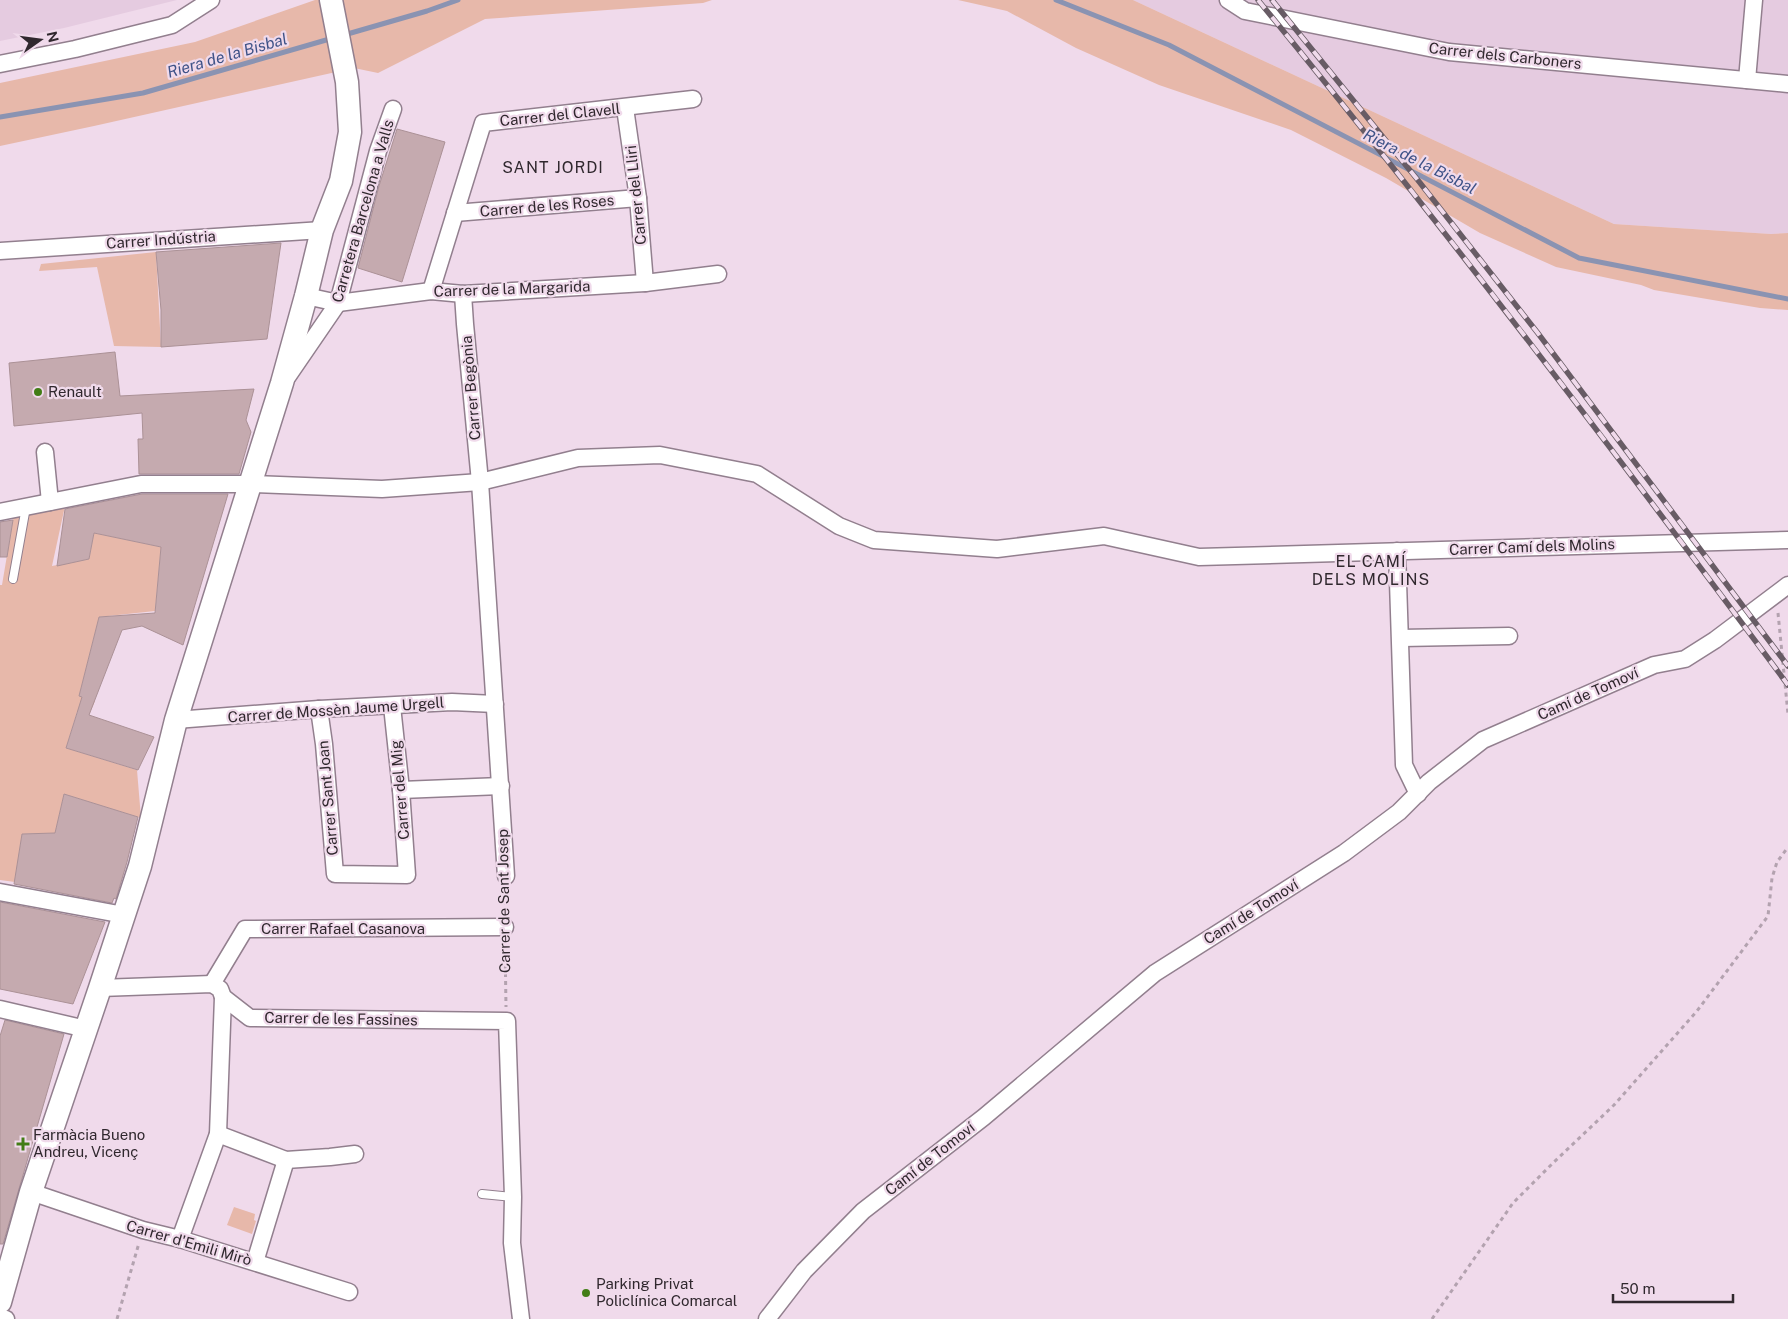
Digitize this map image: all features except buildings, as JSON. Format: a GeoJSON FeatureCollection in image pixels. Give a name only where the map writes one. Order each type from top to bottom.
{"type":"FeatureCollection","features":[{"type":"Feature","properties":{"kind":"street"},"geometry":{"type":"LineString","coordinates":[[0,64],[75,49],[172,25],[211,0]]}},
{"type":"Feature","properties":{"kind":"street","name":"Carrer dels Carboners"},"geometry":{"type":"LineString","coordinates":[[1228,0],[1246,11],[1449,52],[1788,84]]}},
{"type":"Feature","properties":{"kind":"street"},"geometry":{"type":"LineString","coordinates":[[1747,80],[1754,0]]}},
{"type":"Feature","properties":{"kind":"street"},"geometry":{"type":"LineString","coordinates":[[0,1302],[30,1192],[140,866],[176,720],[252,484],[306,296],[322,230],[341,181],[350,132],[346,82],[331,2]]}},
{"type":"Feature","properties":{"kind":"street","name":"Carrer del Clavell"},"geometry":{"type":"LineString","coordinates":[[431,292],[483,123],[693,99]]}},
{"type":"Feature","properties":{"kind":"street","name":"Carrer del Lliri"},"geometry":{"type":"LineString","coordinates":[[626,108],[638,198],[645,283]]}},
{"type":"Feature","properties":{"kind":"street","name":"Carretera Barcelona a Valls"},"geometry":{"type":"LineString","coordinates":[[281,386],[338,303],[378,150],[393,110]]}},
{"type":"Feature","properties":{"kind":"street","name":"Carrer de les Roses"},"geometry":{"type":"LineString","coordinates":[[455,214],[638,198]]}},
{"type":"Feature","properties":{"kind":"street","name":"Carrer Indústria"},"geometry":{"type":"LineString","coordinates":[[0,251],[322,230]]}},
{"type":"Feature","properties":{"kind":"street","name":"Carrer de la Margarida"},"geometry":{"type":"LineString","coordinates":[[306,296],[338,303],[431,292],[463,294],[645,283],[718,274]]}},
{"type":"Feature","properties":{"kind":"street","name":"Carrer Begònia"},"geometry":{"type":"LineString","coordinates":[[463,294],[480,482]]}},
{"type":"Feature","properties":{"kind":"street"},"geometry":{"type":"LineString","coordinates":[[46,452],[50,502]]}},
{"type":"Feature","properties":{"kind":"street","name":"Carrer Camí dels Molins"},"geometry":{"type":"LineString","coordinates":[[0,512],[140,484],[252,484],[382,489],[480,482],[578,458],[660,455],[757,474],[839,526],[874,540],[997,549],[1104,536],[1199,557],[1788,540]]}},
{"type":"Feature","properties":{"kind":"street","name":"Carrer de Sant Josep"},"geometry":{"type":"LineString","coordinates":[[480,482],[506,876]]}},
{"type":"Feature","properties":{"kind":"street"},"geometry":{"type":"LineString","coordinates":[[1397,551],[1404,765],[1418,794]]}},
{"type":"Feature","properties":{"kind":"street","name":"Camí de Tomoví"},"geometry":{"type":"LineString","coordinates":[[767,1319],[804,1271],[863,1212],[984,1117],[1155,973],[1344,854],[1399,812],[1483,740],[1654,665],[1686,659],[1715,640],[1782,589]]}},
{"type":"Feature","properties":{"kind":"street"},"geometry":{"type":"LineString","coordinates":[[1401,638],[1509,636]]}},
{"type":"Feature","properties":{"kind":"street","name":"Carrer de Mossèn Jaume Urgell"},"geometry":{"type":"LineString","coordinates":[[176,720],[319,709],[452,702],[495,704]]}},
{"type":"Feature","properties":{"kind":"street","name":"Carrer del Mig"},"geometry":{"type":"LineString","coordinates":[[392,706],[401,790],[407,875]]}},
{"type":"Feature","properties":{"kind":"street","name":"Carrer Sant Joan"},"geometry":{"type":"LineString","coordinates":[[319,709],[324,744],[335,874],[407,875]]}},
{"type":"Feature","properties":{"kind":"street"},"geometry":{"type":"LineString","coordinates":[[401,790],[501,786]]}},
{"type":"Feature","properties":{"kind":"street"},"geometry":{"type":"LineString","coordinates":[[0,892],[124,915]]}},
{"type":"Feature","properties":{"kind":"street","name":"Carrer Rafael Casanova"},"geometry":{"type":"LineString","coordinates":[[212,984],[245,929],[505,926]]}},
{"type":"Feature","properties":{"kind":"street"},"geometry":{"type":"LineString","coordinates":[[100,988],[212,984]]}},
{"type":"Feature","properties":{"kind":"street","name":"Carrer de les Fassines"},"geometry":{"type":"LineString","coordinates":[[212,984],[220,989],[223,997],[250,1018],[507,1021]]}},
{"type":"Feature","properties":{"kind":"street"},"geometry":{"type":"LineString","coordinates":[[180,1239],[218,1134],[223,997]]}},
{"type":"Feature","properties":{"kind":"street"},"geometry":{"type":"LineString","coordinates":[[0,1009],[86,1029]]}},
{"type":"Feature","properties":{"kind":"street"},"geometry":{"type":"LineString","coordinates":[[507,1021],[513,1197],[512,1243],[521,1319]]}},
{"type":"Feature","properties":{"kind":"street"},"geometry":{"type":"LineString","coordinates":[[218,1134],[286,1160],[355,1154]]}},
{"type":"Feature","properties":{"kind":"street"},"geometry":{"type":"LineString","coordinates":[[255,1262],[286,1160]]}},
{"type":"Feature","properties":{"kind":"street","name":"Carrer d'Emili Mirò"},"geometry":{"type":"LineString","coordinates":[[30,1192],[143,1230],[180,1239],[349,1292]]}},
{"type":"Feature","properties":{"kind":"street"},"geometry":{"type":"LineString","coordinates":[[0,1318],[6,1319]]}},
{"type":"Feature","properties":{"kind":"lane"},"geometry":{"type":"LineString","coordinates":[[13,579],[26,507]]}},
{"type":"Feature","properties":{"kind":"lane"},"geometry":{"type":"LineString","coordinates":[[482,1194],[513,1197]]}},
{"type":"Feature","properties":{"kind":"path"},"geometry":{"type":"LineString","coordinates":[[1782,589],[1788,714]]}},
{"type":"Feature","properties":{"kind":"path"},"geometry":{"type":"LineString","coordinates":[[1432,1319],[1513,1203],[1614,1105],[1697,1011],[1768,916],[1772,878],[1777,862],[1788,847]]}},
{"type":"Feature","properties":{"kind":"path","name":"Carrer de Sant Josep"},"geometry":{"type":"LineString","coordinates":[[506,876],[507,1021]]}},
{"type":"Feature","properties":{"kind":"path"},"geometry":{"type":"LineString","coordinates":[[117,1319],[143,1230]]}},
{"type":"Feature","properties":{"kind":"shaded area"},"geometry":{"type":"Polygon","coordinates":[[[0,0],[177,0],[64,28],[0,41],[0,0]]]}},
{"type":"Feature","properties":{"kind":"shaded area"},"geometry":{"type":"Polygon","coordinates":[[[315,0],[712,0],[703,3],[485,19],[378,73],[354,68],[0,146],[0,83],[195,42],[315,0]]]}},
{"type":"Feature","properties":{"kind":"shaded area"},"geometry":{"type":"Polygon","coordinates":[[[958,0],[1133,0],[1614,224],[1771,234],[1788,233],[1788,310],[1760,308],[1654,290],[1641,285],[1556,267],[1480,233],[1386,178],[1291,130],[1159,85],[1076,48],[1007,11],[958,0]]]}},
{"type":"Feature","properties":{"kind":"shaded area"},"geometry":{"type":"Polygon","coordinates":[[[1133,0],[1788,0],[1788,233],[1771,234],[1614,224],[1133,0]]]}},
{"type":"Feature","properties":{"kind":"shaded area"},"geometry":{"type":"Polygon","coordinates":[[[156,252],[161,347],[114,346],[97,267],[39,271],[41,264],[156,252]]]}},
{"type":"Feature","properties":{"kind":"shaded area"},"geometry":{"type":"Polygon","coordinates":[[[65,506],[52,566],[89,559],[94,533],[161,547],[155,611],[99,617],[79,696],[95,701],[89,715],[77,712],[66,748],[137,770],[141,818],[64,794],[55,833],[22,834],[15,882],[0,880],[0,585],[2,585],[14,514],[65,506]]]}},
{"type":"Feature","properties":{"kind":"shaded area"},"geometry":{"type":"Polygon","coordinates":[[[234,1207],[255,1214],[254,1220],[256,1221],[252,1234],[227,1225],[234,1207]]]}},
{"type":"Feature","properties":{"kind":"waterway","name":"Riera de la Bisbal"},"geometry":{"type":"LineString","coordinates":[[344,35],[458,0]]}},
{"type":"Feature","properties":{"kind":"waterway","name":"Riera de la Bisbal"},"geometry":{"type":"LineString","coordinates":[[1056,0],[1169,45],[1579,258],[1788,299]]}},
{"type":"Feature","properties":{"kind":"waterway","name":"Riera de la Bisbal"},"geometry":{"type":"LineString","coordinates":[[0,117],[143,93],[333,38]]}},
{"type":"Feature","properties":{"kind":"railway"},"geometry":{"type":"LineString","coordinates":[[1258,0],[1394,168],[1527,339],[1788,685]]}},
{"type":"Feature","properties":{"kind":"railway"},"geometry":{"type":"LineString","coordinates":[[1272,0],[1417,179],[1537,332],[1788,666]]}},
{"type":"Feature","properties":{"kind":"place","name":"Renault"},"geometry":{"type":"Point","coordinates":[38,392]}},
{"type":"Feature","properties":{"kind":"place","name":"Farmàcia Bueno Andreu, Vicenç"},"geometry":{"type":"Point","coordinates":[23,1144]}},
{"type":"Feature","properties":{"kind":"place","name":"Parking Privat Policlínica Comarcal"},"geometry":{"type":"Point","coordinates":[586,1293]}},
{"type":"Feature","properties":{"kind":"district","name":"SANT JORDI"},"geometry":{"type":"Point","coordinates":[553,167]}},
{"type":"Feature","properties":{"kind":"district","name":"EL CAMÍ DELS MOLINS"},"geometry":{"type":"Point","coordinates":[1371,570]}}]}
